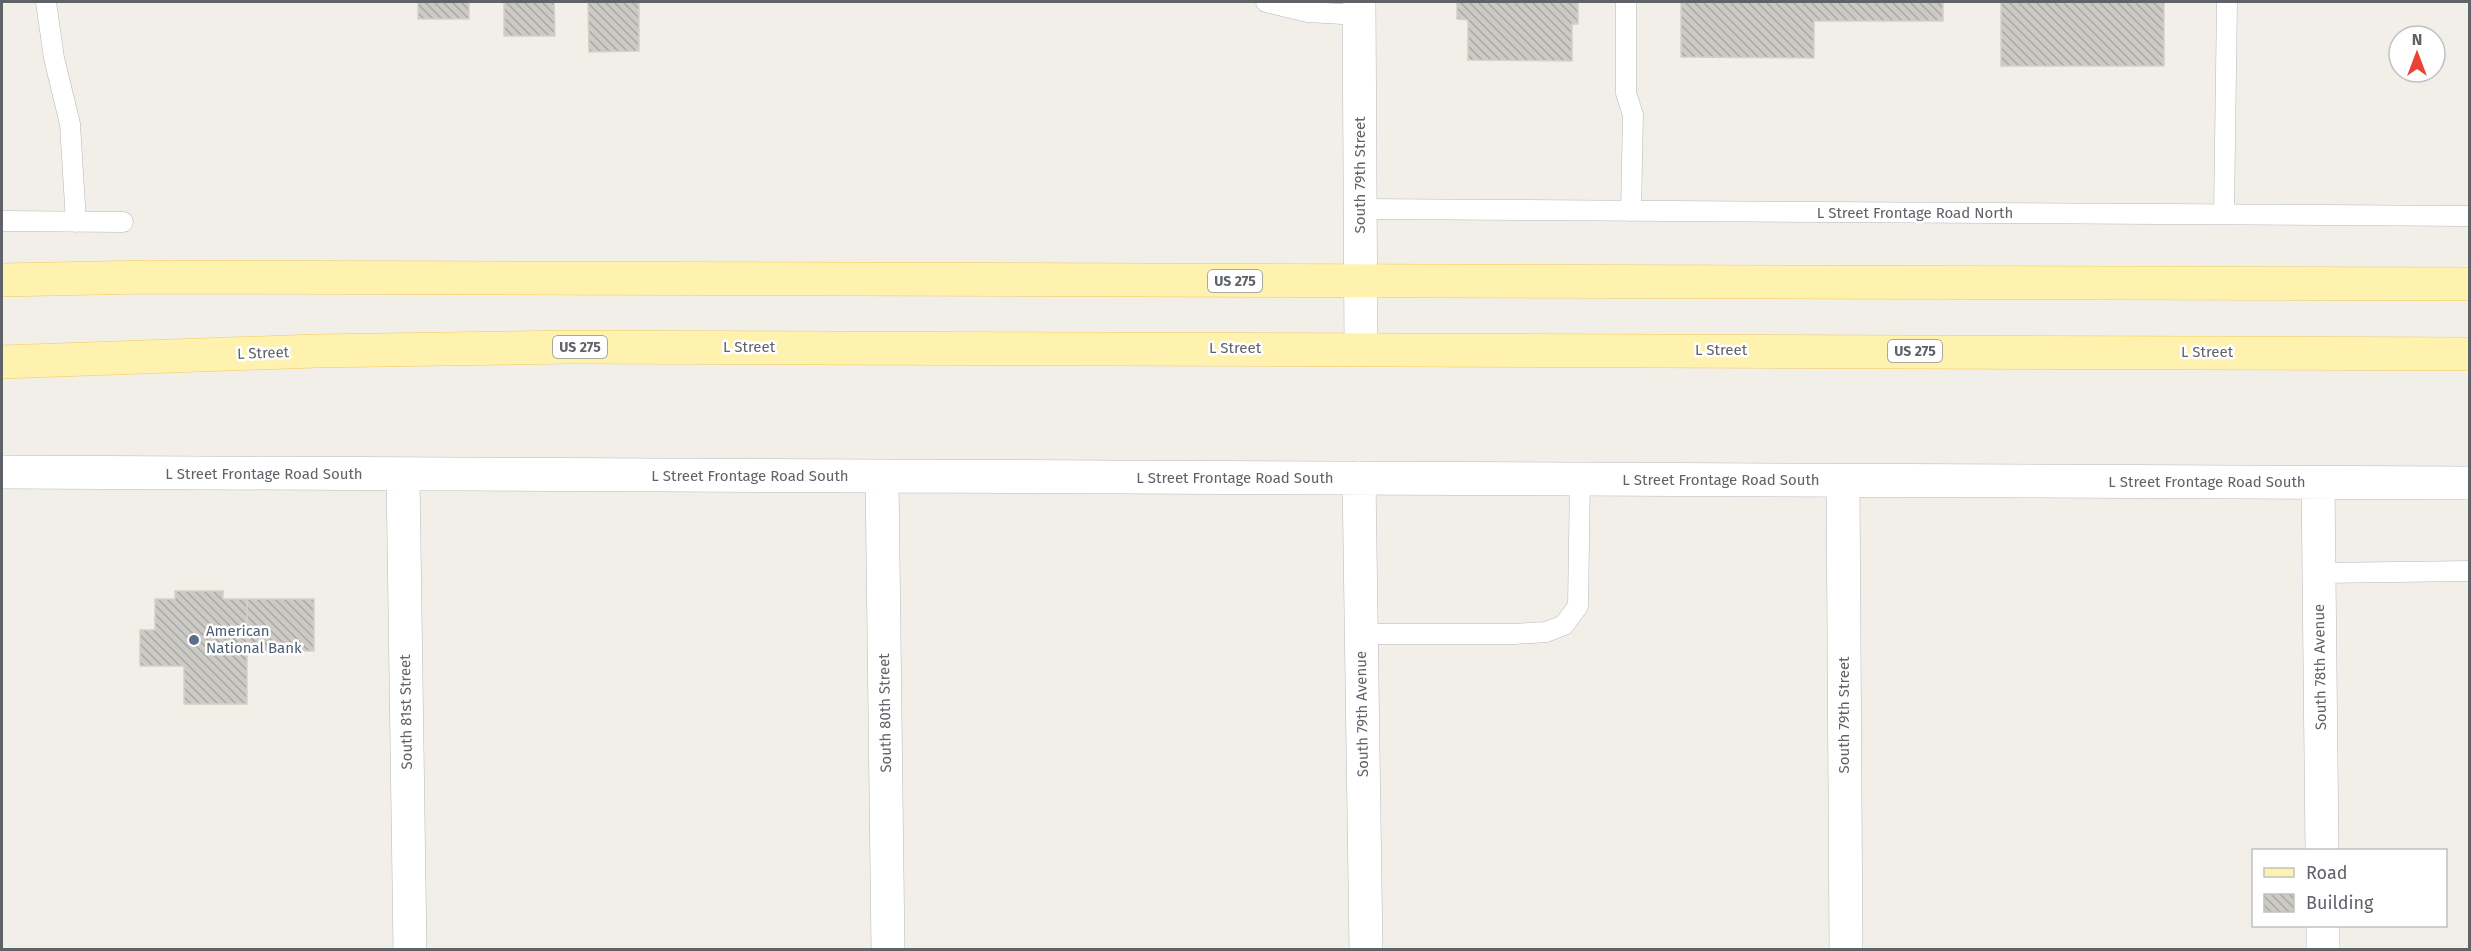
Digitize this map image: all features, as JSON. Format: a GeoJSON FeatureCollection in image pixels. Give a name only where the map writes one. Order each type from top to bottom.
{"type":"FeatureCollection","features":[{"type":"Feature","properties":{"kind":"main road","name":"US 275"},"geometry":{"type":"LineString","coordinates":[[2,280],[172,277],[2469,284]]}},
{"type":"Feature","properties":{"kind":"main road","name":"L Street"},"geometry":{"type":"LineString","coordinates":[[2,362],[525,347],[2469,354]]}},
{"type":"Feature","properties":{"kind":"street","name":"South 79th Street"},"geometry":{"type":"LineString","coordinates":[[1360,8],[1361,349]]}},
{"type":"Feature","properties":{"kind":"street","name":"L Street Frontage Road South"},"geometry":{"type":"LineString","coordinates":[[2,472],[2469,483]]}},
{"type":"Feature","properties":{"kind":"street","name":"South 81st Street"},"geometry":{"type":"LineString","coordinates":[[403,474],[410,950]]}},
{"type":"Feature","properties":{"kind":"street","name":"South 80th Street"},"geometry":{"type":"LineString","coordinates":[[882,477],[888,950]]}},
{"type":"Feature","properties":{"kind":"street","name":"South 79th Avenue"},"geometry":{"type":"LineString","coordinates":[[1359,478],[1366,950]]}},
{"type":"Feature","properties":{"kind":"street","name":"South 79th Street"},"geometry":{"type":"LineString","coordinates":[[1843,481],[1846,950]]}},
{"type":"Feature","properties":{"kind":"street","name":"South 78th Avenue"},"geometry":{"type":"LineString","coordinates":[[2318,483],[2322,849]]}},
{"type":"Feature","properties":{"kind":"street"},"geometry":{"type":"LineString","coordinates":[[2323,927],[2324,950]]}},
{"type":"Feature","properties":{"kind":"lane"},"geometry":{"type":"LineString","coordinates":[[46,2],[54,58],[70,124],[76,222]]}},
{"type":"Feature","properties":{"kind":"lane"},"geometry":{"type":"LineString","coordinates":[[1266,2],[1308,12],[1360,8]]}},
{"type":"Feature","properties":{"kind":"lane"},"geometry":{"type":"LineString","coordinates":[[1626,2],[1626,93],[1633,115],[1631,211]]}},
{"type":"Feature","properties":{"kind":"lane"},"geometry":{"type":"LineString","coordinates":[[2224,214],[2228,2]]}},
{"type":"Feature","properties":{"kind":"lane","name":"L Street Frontage Road North"},"geometry":{"type":"LineString","coordinates":[[1360,209],[2469,216]]}},
{"type":"Feature","properties":{"kind":"lane"},"geometry":{"type":"LineString","coordinates":[[2,221],[123,222]]}},
{"type":"Feature","properties":{"kind":"lane"},"geometry":{"type":"LineString","coordinates":[[1360,634],[1514,634],[1546,632],[1564,625],[1578,606],[1580,479]]}},
{"type":"Feature","properties":{"kind":"lane"},"geometry":{"type":"LineString","coordinates":[[2319,573],[2469,571]]}},
{"type":"Feature","properties":{"kind":"building"},"geometry":{"type":"Polygon","coordinates":[[[418,2],[469,2],[469,19],[418,19],[418,2]]]}},
{"type":"Feature","properties":{"kind":"building"},"geometry":{"type":"Polygon","coordinates":[[[504,2],[554,2],[555,36],[504,36],[504,2]]]}},
{"type":"Feature","properties":{"kind":"building"},"geometry":{"type":"Polygon","coordinates":[[[588,2],[639,2],[639,51],[589,52],[588,2]]]}},
{"type":"Feature","properties":{"kind":"building"},"geometry":{"type":"Polygon","coordinates":[[[1457,2],[1578,2],[1578,24],[1572,24],[1572,61],[1468,60],[1468,20],[1457,19],[1457,2]]]}},
{"type":"Feature","properties":{"kind":"building"},"geometry":{"type":"Polygon","coordinates":[[[1681,2],[1943,2],[1943,21],[1814,21],[1814,58],[1681,57],[1681,2]]]}},
{"type":"Feature","properties":{"kind":"building"},"geometry":{"type":"Polygon","coordinates":[[[2001,2],[2164,2],[2164,66],[2001,66],[2001,2]]]}},
{"type":"Feature","properties":{"kind":"building","name":"American National Bank"},"geometry":{"type":"Polygon","coordinates":[[[175,591],[223,591],[223,599],[247,599],[247,704],[184,704],[184,666],[140,666],[140,630],[155,630],[155,599],[175,599],[175,591]]]}},
{"type":"Feature","properties":{"kind":"building"},"geometry":{"type":"Polygon","coordinates":[[[247,599],[314,599],[314,651],[247,651],[247,599]]]}},
{"type":"Feature","properties":{"kind":"place","name":"American National Bank"},"geometry":{"type":"Point","coordinates":[194,640]}}]}
